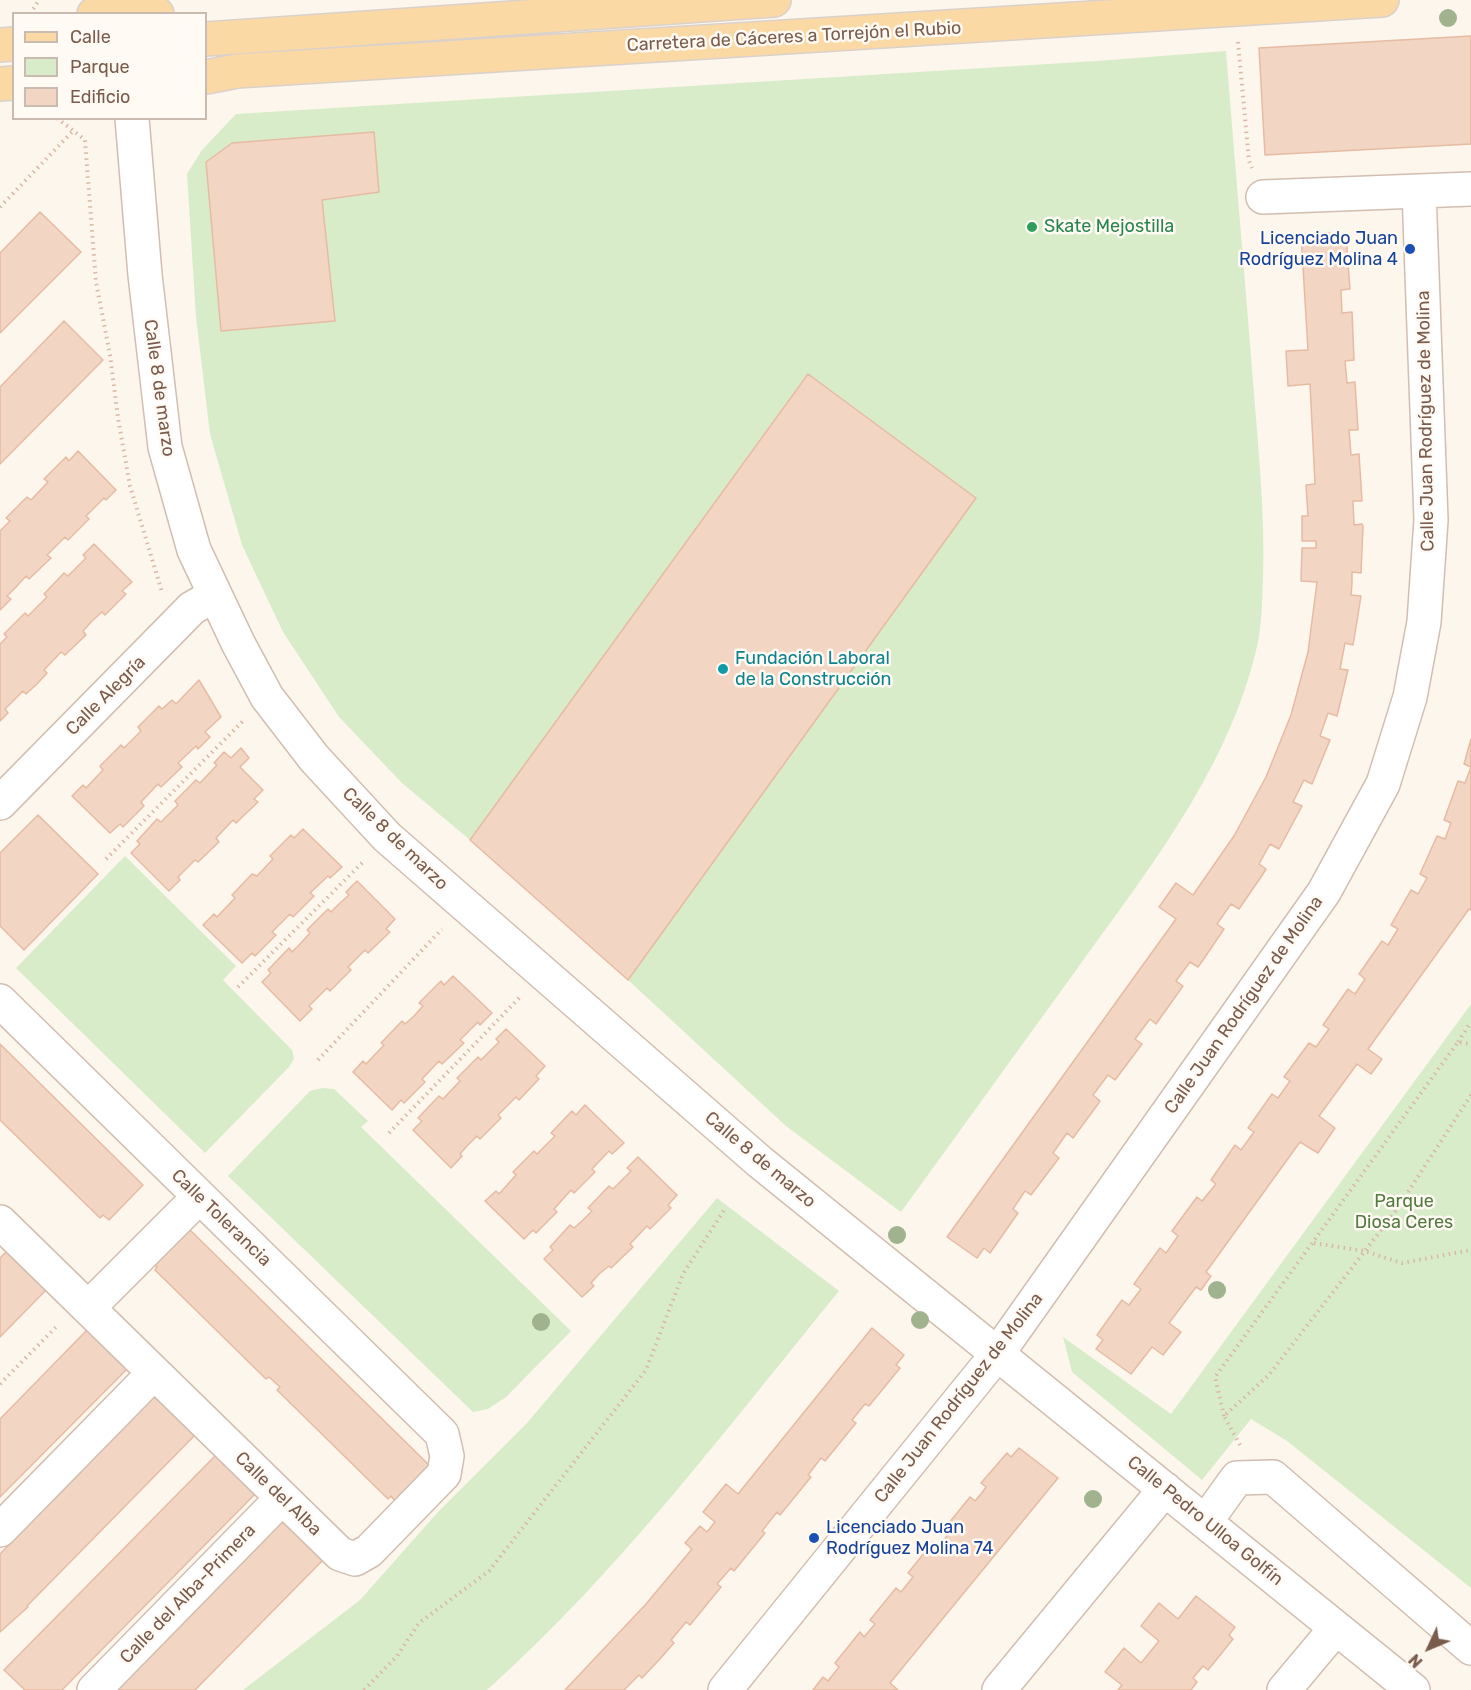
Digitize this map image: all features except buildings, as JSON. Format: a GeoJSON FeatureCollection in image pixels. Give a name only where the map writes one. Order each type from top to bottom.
{"type":"FeatureCollection","features":[{"type":"Feature","properties":{"kind":"main road","name":"Carretera de Cáceres a Torrejón el Rubio"},"geometry":{"type":"LineString","coordinates":[[207,39],[774,0]]}},
{"type":"Feature","properties":{"kind":"main road","name":"Carretera de Cáceres a Torrejón el Rubio"},"geometry":{"type":"LineString","coordinates":[[207,77],[237,70],[1382,0]]}},
{"type":"Feature","properties":{"kind":"main road"},"geometry":{"type":"LineString","coordinates":[[97,12],[111,4],[129,3],[152,8]]}},
{"type":"Feature","properties":{"kind":"street","name":"Calle 8 de marzo"},"geometry":{"type":"LineString","coordinates":[[132,120],[145,275],[165,447],[194,550],[267,697],[314,759],[387,837],[760,1162],[998,1353]]}},
{"type":"Feature","properties":{"kind":"street"},"geometry":{"type":"LineString","coordinates":[[1263,197],[1471,189]]}},
{"type":"Feature","properties":{"kind":"street","name":"Calle Juan Rodríguez de Molina"},"geometry":{"type":"LineString","coordinates":[[725,1690],[998,1353],[1324,892],[1383,784],[1410,697],[1424,622],[1431,520],[1419,191]]}},
{"type":"Feature","properties":{"kind":"street","name":"Calle Alegría"},"geometry":{"type":"LineString","coordinates":[[0,803],[192,608],[216,595]]}},
{"type":"Feature","properties":{"kind":"street","name":"Calle Tolerancia"},"geometry":{"type":"LineString","coordinates":[[0,1001],[442,1434]]}},
{"type":"Feature","properties":{"kind":"street"},"geometry":{"type":"LineString","coordinates":[[85,1304],[199,1197]]}},
{"type":"Feature","properties":{"kind":"street","name":"Calle del Alba"},"geometry":{"type":"LineString","coordinates":[[2,1227],[85,1304],[340,1554],[355,1559],[369,1551],[444,1474],[447,1456],[442,1434]]}},
{"type":"Feature","properties":{"kind":"street","name":"Calle Pedro Ulloa Golfín"},"geometry":{"type":"LineString","coordinates":[[998,1353],[1413,1690]]}},
{"type":"Feature","properties":{"kind":"street"},"geometry":{"type":"LineString","coordinates":[[0,1530],[154,1373]]}},
{"type":"Feature","properties":{"kind":"street"},"geometry":{"type":"LineString","coordinates":[[1206,1521],[1238,1478],[1273,1477],[1471,1648]]}},
{"type":"Feature","properties":{"kind":"street"},"geometry":{"type":"LineString","coordinates":[[999,1690],[1165,1489]]}},
{"type":"Feature","properties":{"kind":"street","name":"Calle del Alba-Primera"},"geometry":{"type":"LineString","coordinates":[[94,1690],[282,1498]]}},
{"type":"Feature","properties":{"kind":"street"},"geometry":{"type":"LineString","coordinates":[[1284,1690],[1336,1628]]}},
{"type":"Feature","properties":{"kind":"path"},"geometry":{"type":"LineString","coordinates":[[1236,10],[1249,161],[1263,197]]}},
{"type":"Feature","properties":{"kind":"path"},"geometry":{"type":"LineString","coordinates":[[59,120],[85,140],[96,282],[108,344],[118,418],[130,486],[164,597]]}},
{"type":"Feature","properties":{"kind":"path"},"geometry":{"type":"LineString","coordinates":[[0,207],[73,131]]}},
{"type":"Feature","properties":{"kind":"path"},"geometry":{"type":"LineString","coordinates":[[106,859],[267,697]]}},
{"type":"Feature","properties":{"kind":"path"},"geometry":{"type":"LineString","coordinates":[[238,987],[387,837]]}},
{"type":"Feature","properties":{"kind":"path"},"geometry":{"type":"LineString","coordinates":[[318,1060],[466,905]]}},
{"type":"Feature","properties":{"kind":"path"},"geometry":{"type":"LineString","coordinates":[[389,1133],[543,973]]}},
{"type":"Feature","properties":{"kind":"path"},"geometry":{"type":"LineString","coordinates":[[1258,1477],[1224,1416],[1215,1377],[1471,1022]]}},
{"type":"Feature","properties":{"kind":"path"},"geometry":{"type":"LineString","coordinates":[[1458,1042],[1471,1044]]}},
{"type":"Feature","properties":{"kind":"path"},"geometry":{"type":"LineString","coordinates":[[1224,1416],[1268,1376],[1395,1212],[1471,1095]]}},
{"type":"Feature","properties":{"kind":"path"},"geometry":{"type":"LineString","coordinates":[[364,1690],[397,1656],[419,1623],[489,1571],[646,1370],[683,1274],[726,1207]]}},
{"type":"Feature","properties":{"kind":"path"},"geometry":{"type":"LineString","coordinates":[[1313,1243],[1364,1251],[1402,1263],[1471,1250]]}},
{"type":"Feature","properties":{"kind":"path"},"geometry":{"type":"LineString","coordinates":[[0,1384],[85,1304]]}},
{"type":"Feature","properties":{"kind":"green space"},"geometry":{"type":"Polygon","coordinates":[[[1226,51],[1261,486],[1263,578],[1258,642],[1245,688],[1208,774],[1159,854],[901,1212],[786,1126],[628,980],[975,498],[807,374],[470,840],[402,783],[339,717],[283,632],[242,545],[210,434],[196,317],[187,174],[202,150],[236,114],[1226,51]]]}},
{"type":"Feature","properties":{"kind":"green space"},"geometry":{"type":"Polygon","coordinates":[[[125,856],[236,966],[223,980],[292,1050],[294,1059],[289,1067],[205,1153],[16,968],[125,856]]]}},
{"type":"Feature","properties":{"kind":"green space","name":"Parque Diosa Ceres"},"geometry":{"type":"Polygon","coordinates":[[[1471,1004],[1471,1588],[1287,1441],[1251,1419],[1202,1480],[1072,1372],[1063,1337],[1171,1414],[1471,1004]]]}},
{"type":"Feature","properties":{"kind":"green space"},"geometry":{"type":"Polygon","coordinates":[[[322,1088],[334,1089],[368,1121],[361,1127],[571,1331],[506,1397],[488,1409],[473,1412],[228,1176],[310,1091],[322,1088]]]}},
{"type":"Feature","properties":{"kind":"green space"},"geometry":{"type":"Polygon","coordinates":[[[717,1198],[839,1291],[670,1498],[582,1597],[487,1690],[243,1690],[360,1600],[438,1512],[527,1423],[717,1198]]]}},
{"type":"Feature","properties":{"kind":"place","name":"Skate Mejostilla"},"geometry":{"type":"Point","coordinates":[1032,227]}},
{"type":"Feature","properties":{"kind":"place","name":"Licenciado Juan Rodríguez Molina 4"},"geometry":{"type":"Point","coordinates":[1410,249]}},
{"type":"Feature","properties":{"kind":"place","name":"Fundación Laboral de la Construcción"},"geometry":{"type":"Point","coordinates":[723,669]}},
{"type":"Feature","properties":{"kind":"place","name":"Licenciado Juan Rodríguez Molina 74"},"geometry":{"type":"Point","coordinates":[814,1538]}}]}
